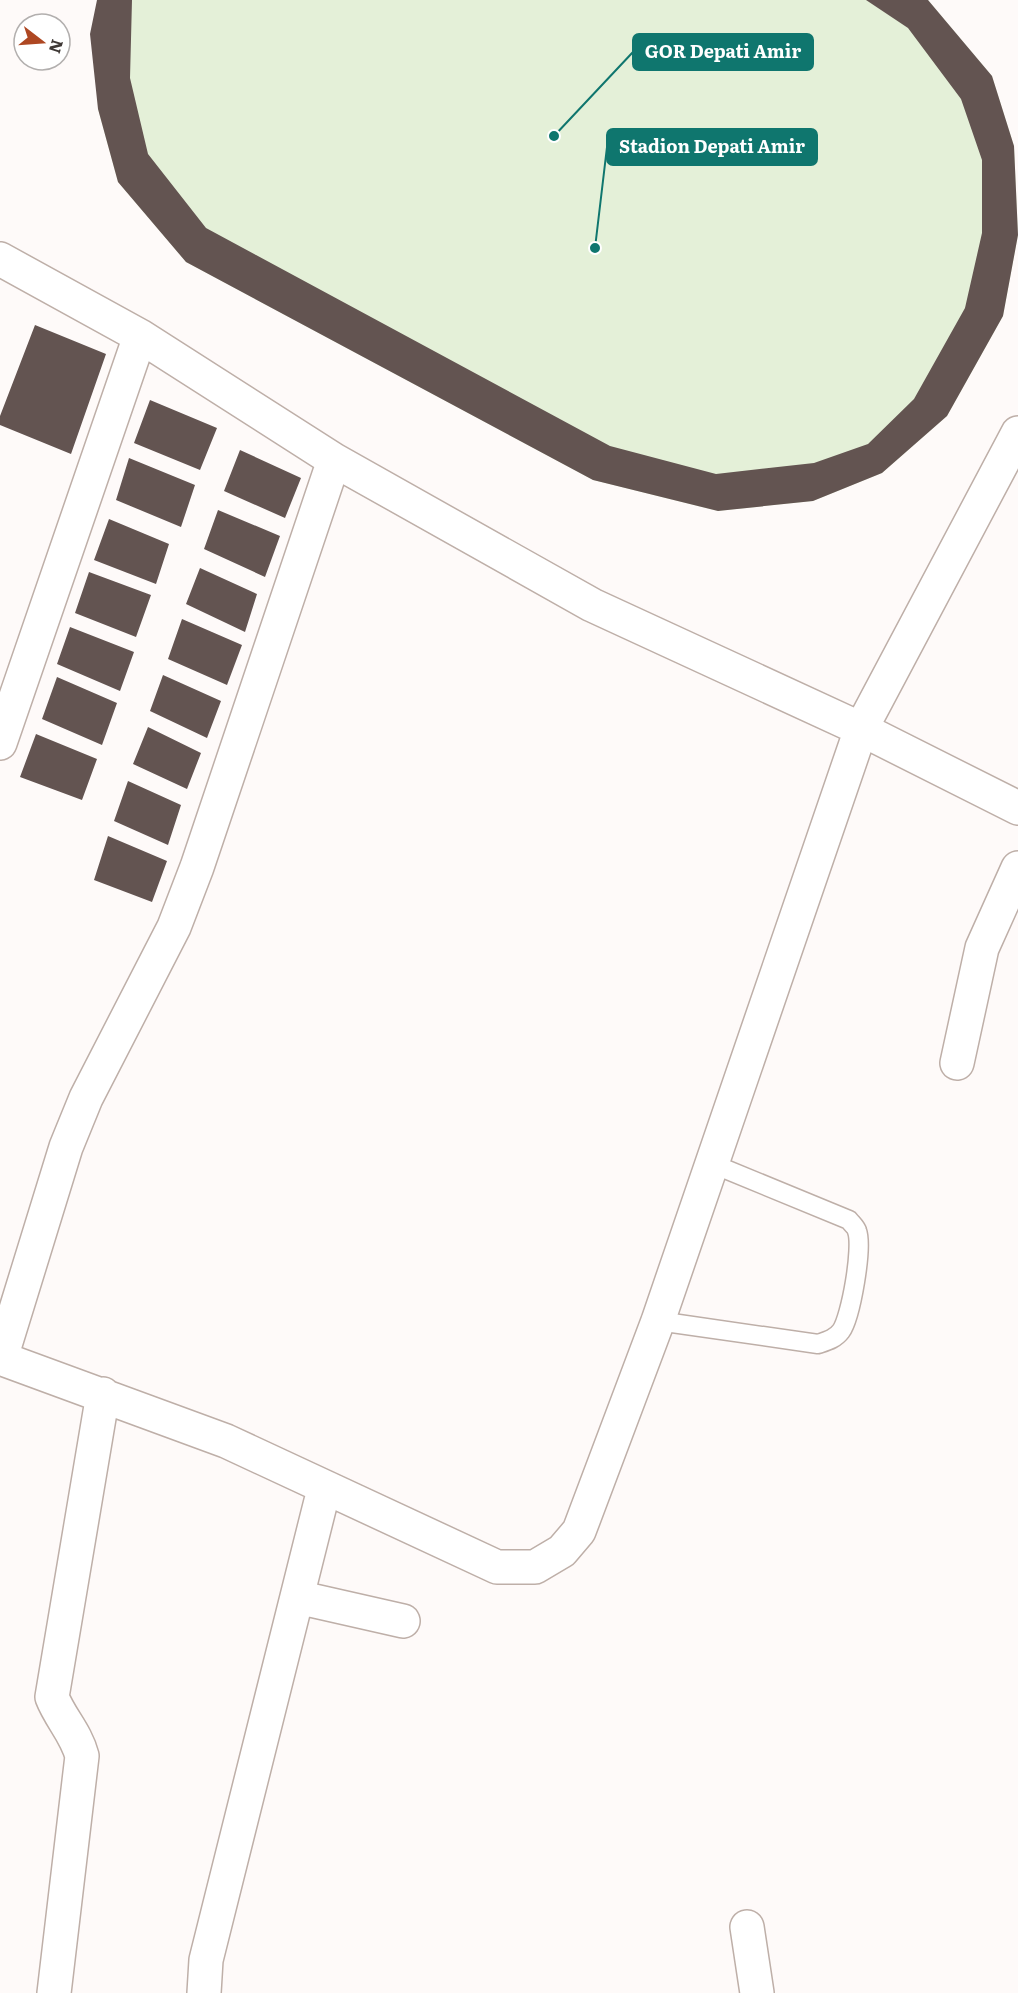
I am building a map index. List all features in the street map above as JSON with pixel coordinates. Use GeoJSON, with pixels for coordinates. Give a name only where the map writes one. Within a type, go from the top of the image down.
{"type":"FeatureCollection","features":[{"type":"Feature","properties":{"kind":"street"},"geometry":{"type":"LineString","coordinates":[[0,259],[140,336],[333,460],[592,605],[861,729],[1018,808]]}},
{"type":"Feature","properties":{"kind":"street"},"geometry":{"type":"LineString","coordinates":[[0,743],[140,336]]}},
{"type":"Feature","properties":{"kind":"street"},"geometry":{"type":"LineString","coordinates":[[333,460],[197,867],[174,927],[86,1098],[66,1147],[0,1358],[226,1441],[324,1489],[496,1567],[535,1567],[562,1551],[579,1531],[658,1321],[861,729],[1018,433]]}},
{"type":"Feature","properties":{"kind":"street"},"geometry":{"type":"LineString","coordinates":[[957,1063],[982,948],[1018,868]]}},
{"type":"Feature","properties":{"kind":"street"},"geometry":{"type":"LineString","coordinates":[[54,1993],[82,1756],[78,1739],[57,1710],[52,1696],[103,1394]]}},
{"type":"Feature","properties":{"kind":"street"},"geometry":{"type":"LineString","coordinates":[[204,1993],[206,1960],[324,1489]]}},
{"type":"Feature","properties":{"kind":"street"},"geometry":{"type":"LineString","coordinates":[[297,1597],[404,1621]]}},
{"type":"Feature","properties":{"kind":"street"},"geometry":{"type":"LineString","coordinates":[[747,1927],[757,1993]]}},
{"type":"Feature","properties":{"kind":"lane"},"geometry":{"type":"LineString","coordinates":[[658,1321],[818,1344],[833,1339],[842,1329],[849,1315],[859,1246],[857,1231],[849,1220],[713,1164]]}},
{"type":"Feature","properties":{"kind":"green space"},"geometry":{"type":"Polygon","coordinates":[[[97,0],[928,0],[992,76],[1014,146],[1018,235],[1003,316],[947,416],[882,473],[813,501],[718,511],[593,480],[186,262],[118,182],[98,109],[97,0]]]}},
{"type":"Feature","properties":{"kind":"building"},"geometry":{"type":"Polygon","coordinates":[[[97,0],[132,0],[130,78],[148,154],[206,228],[610,446],[716,474],[814,463],[868,444],[914,399],[965,308],[982,233],[982,160],[961,99],[908,28],[866,0],[928,0],[992,76],[1014,146],[1018,235],[1003,316],[947,416],[882,473],[813,501],[718,511],[593,480],[186,262],[118,182],[98,109],[90,34],[97,0]]]}},
{"type":"Feature","properties":{"kind":"building"},"geometry":{"type":"Polygon","coordinates":[[[35,325],[106,354],[71,454],[0,425],[0,416],[35,325]]]}},
{"type":"Feature","properties":{"kind":"building"},"geometry":{"type":"Polygon","coordinates":[[[150,400],[217,428],[200,470],[134,443],[150,400]]]}},
{"type":"Feature","properties":{"kind":"building"},"geometry":{"type":"Polygon","coordinates":[[[240,450],[301,478],[285,518],[224,491],[240,450]]]}},
{"type":"Feature","properties":{"kind":"building"},"geometry":{"type":"Polygon","coordinates":[[[129,458],[195,485],[181,527],[116,500],[129,458]]]}},
{"type":"Feature","properties":{"kind":"building"},"geometry":{"type":"Polygon","coordinates":[[[218,510],[280,536],[265,577],[204,549],[218,510]]]}},
{"type":"Feature","properties":{"kind":"building"},"geometry":{"type":"Polygon","coordinates":[[[109,519],[169,544],[156,584],[94,560],[109,519]]]}},
{"type":"Feature","properties":{"kind":"building"},"geometry":{"type":"Polygon","coordinates":[[[200,568],[257,594],[245,632],[186,604],[200,568]]]}},
{"type":"Feature","properties":{"kind":"building"},"geometry":{"type":"Polygon","coordinates":[[[89,572],[151,595],[136,637],[75,613],[89,572]]]}},
{"type":"Feature","properties":{"kind":"building"},"geometry":{"type":"Polygon","coordinates":[[[182,619],[242,645],[227,685],[168,659],[182,619]]]}},
{"type":"Feature","properties":{"kind":"building"},"geometry":{"type":"Polygon","coordinates":[[[70,627],[134,652],[120,691],[57,664],[70,627]]]}},
{"type":"Feature","properties":{"kind":"building"},"geometry":{"type":"Polygon","coordinates":[[[163,675],[221,701],[207,738],[150,711],[163,675]]]}},
{"type":"Feature","properties":{"kind":"building"},"geometry":{"type":"Polygon","coordinates":[[[57,677],[117,703],[102,745],[42,719],[57,677]]]}},
{"type":"Feature","properties":{"kind":"building"},"geometry":{"type":"Polygon","coordinates":[[[148,727],[201,753],[187,789],[133,764],[148,727]]]}},
{"type":"Feature","properties":{"kind":"building"},"geometry":{"type":"Polygon","coordinates":[[[36,734],[97,759],[82,800],[20,777],[36,734]]]}},
{"type":"Feature","properties":{"kind":"building"},"geometry":{"type":"Polygon","coordinates":[[[128,781],[181,805],[168,845],[114,821],[128,781]]]}},
{"type":"Feature","properties":{"kind":"building"},"geometry":{"type":"Polygon","coordinates":[[[108,836],[167,861],[152,902],[94,880],[108,836]]]}},
{"type":"Feature","properties":{"kind":"place","name":"GOR Depati Amir"},"geometry":{"type":"Point","coordinates":[554,136]}},
{"type":"Feature","properties":{"kind":"place","name":"Stadion Depati Amir"},"geometry":{"type":"Point","coordinates":[595,248]}}]}
